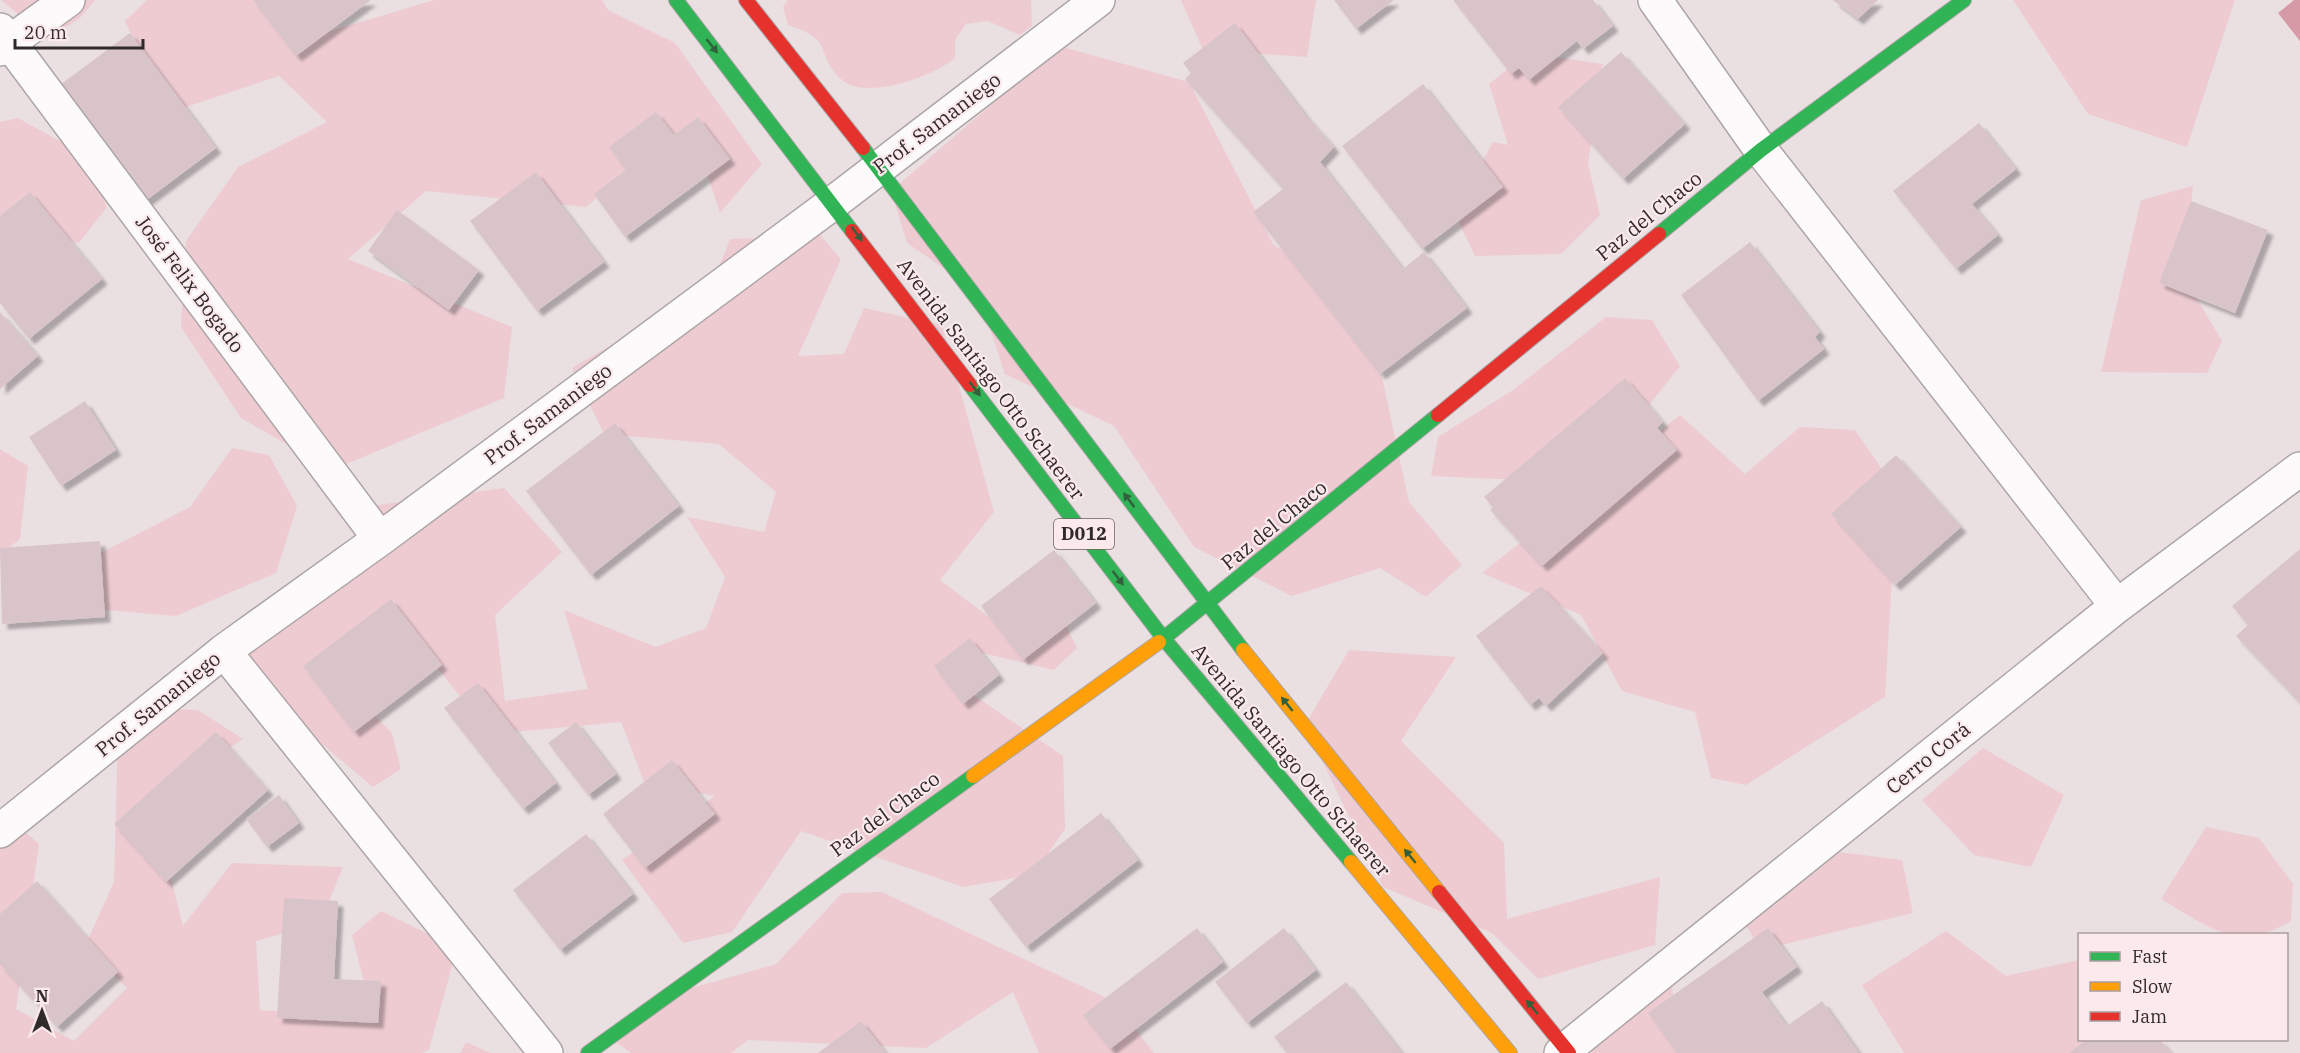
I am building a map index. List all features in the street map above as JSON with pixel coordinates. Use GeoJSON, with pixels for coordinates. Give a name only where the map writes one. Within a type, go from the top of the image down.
{"type":"FeatureCollection","features":[{"type":"Feature","properties":{"kind":"main road","name":"Avenida Santiago Otto Schaerer"},"geometry":{"type":"LineString","coordinates":[[676,0],[1164,639],[1510,1053]]}},
{"type":"Feature","properties":{"kind":"main road","name":"Avenida Santiago Otto Schaerer"},"geometry":{"type":"LineString","coordinates":[[746,0],[879,168],[1207,604],[1565,1052]]}},
{"type":"Feature","properties":{"kind":"main road","name":"Paz del Chaco"},"geometry":{"type":"LineString","coordinates":[[588,1053],[1164,639],[1761,150],[1964,0]]}},
{"type":"Feature","properties":{"kind":"street"},"geometry":{"type":"LineString","coordinates":[[3,40],[68,0]]}},
{"type":"Feature","properties":{"kind":"street","name":"Prof. Samaniego"},"geometry":{"type":"LineString","coordinates":[[0,831],[224,651],[380,539],[833,203],[1098,0]]}},
{"type":"Feature","properties":{"kind":"street"},"geometry":{"type":"LineString","coordinates":[[1655,0],[1761,150],[2117,606]]}},
{"type":"Feature","properties":{"kind":"street","name":"José Felix Bogado"},"geometry":{"type":"LineString","coordinates":[[3,40],[380,539]]}},
{"type":"Feature","properties":{"kind":"street","name":"Cerro Corá"},"geometry":{"type":"LineString","coordinates":[[1565,1052],[2117,606],[2300,469]]}},
{"type":"Feature","properties":{"kind":"street"},"geometry":{"type":"LineString","coordinates":[[224,651],[546,1053]]}},
{"type":"Feature","properties":{"kind":"shaded area"},"geometry":{"type":"Polygon","coordinates":[[[1,0],[95,0],[80,18],[48,39],[1,0]]]}},
{"type":"Feature","properties":{"kind":"shaded area"},"geometry":{"type":"Polygon","coordinates":[[[147,0],[258,0],[304,39],[434,0],[602,0],[608,10],[675,43],[762,164],[720,213],[700,152],[666,140],[586,207],[426,191],[348,259],[512,327],[504,398],[332,470],[241,418],[181,327],[186,241],[238,167],[327,122],[279,76],[168,113],[125,21],[147,0]]]}},
{"type":"Feature","properties":{"kind":"shaded area"},"geometry":{"type":"Polygon","coordinates":[[[788,0],[1031,0],[1032,26],[1020,35],[988,21],[966,24],[955,40],[955,58],[945,65],[916,79],[899,84],[866,88],[852,85],[841,79],[828,62],[819,42],[813,36],[788,25],[783,7],[788,0]]]}},
{"type":"Feature","properties":{"kind":"shaded area"},"geometry":{"type":"Polygon","coordinates":[[[1181,0],[1316,0],[1307,57],[1203,50],[1181,0]]]}},
{"type":"Feature","properties":{"kind":"shaded area"},"geometry":{"type":"Polygon","coordinates":[[[2013,0],[2235,0],[2187,147],[2088,114],[2013,0]]]}},
{"type":"Feature","properties":{"kind":"shaded area"},"geometry":{"type":"Polygon","coordinates":[[[2294,0],[2300,0],[2300,41],[2278,13],[2294,0]]]}},
{"type":"Feature","properties":{"kind":"shaded area"},"geometry":{"type":"Polygon","coordinates":[[[1059,46],[1189,82],[1273,244],[1366,303],[1409,502],[1462,565],[1426,597],[1380,568],[1292,596],[1194,547],[1114,426],[1005,374],[978,292],[907,243],[891,191],[1059,46]]]}},
{"type":"Feature","properties":{"kind":"shaded area"},"geometry":{"type":"Polygon","coordinates":[[[1528,53],[1603,64],[1588,163],[1600,215],[1561,254],[1475,256],[1454,212],[1493,142],[1508,145],[1489,84],[1528,53]]]}},
{"type":"Feature","properties":{"kind":"shaded area"},"geometry":{"type":"Polygon","coordinates":[[[18,118],[85,155],[107,207],[79,243],[0,226],[0,122],[18,118]]]}},
{"type":"Feature","properties":{"kind":"shaded area"},"geometry":{"type":"Polygon","coordinates":[[[2193,186],[2184,277],[2222,341],[2207,373],[2101,372],[2141,200],[2193,186]]]}},
{"type":"Feature","properties":{"kind":"shaded area"},"geometry":{"type":"Polygon","coordinates":[[[821,236],[841,259],[798,356],[844,354],[864,308],[942,325],[994,512],[940,580],[993,620],[1062,617],[1077,648],[1054,670],[965,649],[943,674],[1063,756],[1065,829],[1033,875],[963,887],[801,831],[732,932],[683,943],[622,860],[715,796],[644,782],[621,722],[491,734],[415,641],[329,668],[392,733],[401,769],[373,787],[247,681],[250,628],[328,582],[370,506],[504,488],[562,552],[495,615],[505,701],[588,689],[564,610],[656,647],[706,628],[725,577],[687,517],[764,532],[776,492],[719,444],[604,434],[572,368],[711,287],[730,239],[821,236]]]}},
{"type":"Feature","properties":{"kind":"shaded area"},"geometry":{"type":"Polygon","coordinates":[[[1606,317],[1652,320],[1680,366],[1588,483],[1431,476],[1438,437],[1513,390],[1606,317]]]}},
{"type":"Feature","properties":{"kind":"shaded area"},"geometry":{"type":"Polygon","coordinates":[[[1680,415],[1745,474],[1800,427],[1855,430],[1897,491],[1885,697],[1746,785],[1711,778],[1695,712],[1622,691],[1581,615],[1482,573],[1680,415]]]}},
{"type":"Feature","properties":{"kind":"shaded area"},"geometry":{"type":"Polygon","coordinates":[[[232,448],[269,455],[297,506],[276,573],[176,616],[105,610],[91,558],[190,507],[232,448]]]}},
{"type":"Feature","properties":{"kind":"shaded area"},"geometry":{"type":"Polygon","coordinates":[[[0,449],[28,466],[20,539],[0,555],[0,449]]]}},
{"type":"Feature","properties":{"kind":"shaded area"},"geometry":{"type":"Polygon","coordinates":[[[1349,650],[1456,657],[1401,741],[1504,843],[1507,919],[1660,877],[1655,945],[1538,979],[1492,933],[1383,887],[1305,725],[1349,650]]]}},
{"type":"Feature","properties":{"kind":"shaded area"},"geometry":{"type":"Polygon","coordinates":[[[140,708],[198,710],[243,739],[151,800],[183,926],[232,863],[343,867],[320,923],[256,941],[260,1010],[373,1018],[352,935],[381,911],[457,948],[429,1050],[422,1053],[0,1053],[0,827],[15,823],[39,844],[16,1009],[74,1041],[127,988],[84,948],[114,882],[118,737],[140,708]]]}},
{"type":"Feature","properties":{"kind":"shaded area"},"geometry":{"type":"Polygon","coordinates":[[[1983,748],[2064,795],[2031,867],[1974,855],[1922,800],[1983,748]]]}},
{"type":"Feature","properties":{"kind":"shaded area"},"geometry":{"type":"Polygon","coordinates":[[[2206,827],[2259,838],[2293,884],[2291,921],[2261,933],[2223,932],[2209,927],[2161,899],[2206,827]]]}},
{"type":"Feature","properties":{"kind":"shaded area"},"geometry":{"type":"Polygon","coordinates":[[[1823,850],[1902,860],[1913,913],[1761,950],[1735,908],[1823,850]]]}},
{"type":"Feature","properties":{"kind":"shaded area"},"geometry":{"type":"Polygon","coordinates":[[[882,892],[1115,1002],[1154,1053],[1039,1053],[1013,992],[926,1048],[748,1040],[731,1053],[631,1053],[616,1042],[653,999],[776,964],[842,893],[882,892]]]}},
{"type":"Feature","properties":{"kind":"shaded area"},"geometry":{"type":"Polygon","coordinates":[[[1946,931],[2006,976],[2078,960],[2078,1041],[2135,1041],[2117,1053],[1904,1053],[1862,985],[1946,931]]]}},
{"type":"Feature","properties":{"kind":"shaded area"},"geometry":{"type":"Polygon","coordinates":[[[1669,965],[1677,1025],[1701,1053],[1592,1053],[1594,1017],[1669,965]]]}},
{"type":"Feature","properties":{"kind":"shaded area"},"geometry":{"type":"Polygon","coordinates":[[[466,1042],[491,1053],[460,1053],[466,1042]]]}},
{"type":"Feature","properties":{"kind":"building"},"geometry":{"type":"Polygon","coordinates":[[[253,0],[371,0],[296,56],[253,0]]]}},
{"type":"Feature","properties":{"kind":"building"},"geometry":{"type":"Polygon","coordinates":[[[1334,0],[1394,0],[1356,29],[1334,0]]]}},
{"type":"Feature","properties":{"kind":"building"},"geometry":{"type":"Polygon","coordinates":[[[1453,0],[1593,0],[1613,26],[1583,49],[1577,41],[1529,80],[1519,68],[1511,74],[1453,0]]]}},
{"type":"Feature","properties":{"kind":"building"},"geometry":{"type":"Polygon","coordinates":[[[1833,0],[1878,0],[1858,19],[1833,0]]]}},
{"type":"Feature","properties":{"kind":"building"},"geometry":{"type":"Polygon","coordinates":[[[1235,23],[1306,116],[1334,147],[1320,162],[1403,269],[1424,252],[1467,308],[1380,374],[1253,212],[1283,189],[1185,79],[1191,73],[1183,63],[1235,23]]]}},
{"type":"Feature","properties":{"kind":"building"},"geometry":{"type":"Polygon","coordinates":[[[130,33],[216,148],[140,205],[53,90],[130,33]]]}},
{"type":"Feature","properties":{"kind":"building"},"geometry":{"type":"Polygon","coordinates":[[[1621,52],[1685,124],[1623,179],[1558,107],[1621,52]]]}},
{"type":"Feature","properties":{"kind":"building"},"geometry":{"type":"Polygon","coordinates":[[[1423,84],[1503,187],[1422,249],[1342,146],[1423,84]]]}},
{"type":"Feature","properties":{"kind":"building"},"geometry":{"type":"Polygon","coordinates":[[[656,112],[674,135],[698,117],[730,159],[625,237],[594,194],[626,170],[609,147],[656,112]]]}},
{"type":"Feature","properties":{"kind":"building"},"geometry":{"type":"Polygon","coordinates":[[[1979,123],[2016,169],[1972,204],[1998,235],[1956,269],[1893,191],[1979,123]]]}},
{"type":"Feature","properties":{"kind":"building"},"geometry":{"type":"Polygon","coordinates":[[[536,172],[604,262],[537,311],[470,221],[536,172]]]}},
{"type":"Feature","properties":{"kind":"building"},"geometry":{"type":"Polygon","coordinates":[[[30,192],[102,279],[29,339],[0,303],[0,216],[30,192]]]}},
{"type":"Feature","properties":{"kind":"building"},"geometry":{"type":"Polygon","coordinates":[[[2191,201],[2268,230],[2235,313],[2159,283],[2191,201]]]}},
{"type":"Feature","properties":{"kind":"building"},"geometry":{"type":"Polygon","coordinates":[[[397,210],[479,270],[449,310],[368,251],[397,210]]]}},
{"type":"Feature","properties":{"kind":"building"},"geometry":{"type":"Polygon","coordinates":[[[1750,242],[1820,332],[1815,337],[1824,349],[1758,401],[1681,295],[1750,242]]]}},
{"type":"Feature","properties":{"kind":"building"},"geometry":{"type":"Polygon","coordinates":[[[0,312],[38,356],[0,389],[0,312]]]}},
{"type":"Feature","properties":{"kind":"building"},"geometry":{"type":"Polygon","coordinates":[[[1625,378],[1663,422],[1657,428],[1677,450],[1542,566],[1490,510],[1493,507],[1484,497],[1625,378]]]}},
{"type":"Feature","properties":{"kind":"building"},"geometry":{"type":"Polygon","coordinates":[[[85,401],[116,450],[61,486],[29,437],[85,401]]]}},
{"type":"Feature","properties":{"kind":"building"},"geometry":{"type":"Polygon","coordinates":[[[615,423],[679,506],[591,575],[526,491],[615,423]]]}},
{"type":"Feature","properties":{"kind":"building"},"geometry":{"type":"Polygon","coordinates":[[[1896,455],[1961,527],[1895,585],[1831,514],[1896,455]]]}},
{"type":"Feature","properties":{"kind":"building"},"geometry":{"type":"Polygon","coordinates":[[[100,541],[105,617],[2,624],[0,548],[100,541]]]}},
{"type":"Feature","properties":{"kind":"building"},"geometry":{"type":"Polygon","coordinates":[[[2300,549],[2300,703],[2236,636],[2248,625],[2232,606],[2300,549]]]}},
{"type":"Feature","properties":{"kind":"building"},"geometry":{"type":"Polygon","coordinates":[[[1054,550],[1096,603],[1023,660],[981,606],[1054,550]]]}},
{"type":"Feature","properties":{"kind":"building"},"geometry":{"type":"Polygon","coordinates":[[[1541,586],[1603,653],[1546,706],[1539,698],[1530,705],[1476,636],[1541,586]]]}},
{"type":"Feature","properties":{"kind":"building"},"geometry":{"type":"Polygon","coordinates":[[[391,599],[442,665],[354,732],[303,666],[391,599]]]}},
{"type":"Feature","properties":{"kind":"building"},"geometry":{"type":"Polygon","coordinates":[[[970,638],[999,675],[963,704],[934,666],[970,638]]]}},
{"type":"Feature","properties":{"kind":"building"},"geometry":{"type":"Polygon","coordinates":[[[478,683],[556,783],[523,809],[444,708],[478,683]]]}},
{"type":"Feature","properties":{"kind":"building"},"geometry":{"type":"Polygon","coordinates":[[[576,722],[616,774],[588,795],[548,743],[576,722]]]}},
{"type":"Feature","properties":{"kind":"building"},"geometry":{"type":"Polygon","coordinates":[[[216,732],[268,790],[166,882],[114,824],[216,732]]]}},
{"type":"Feature","properties":{"kind":"building"},"geometry":{"type":"Polygon","coordinates":[[[672,760],[715,814],[645,868],[603,814],[672,760]]]}},
{"type":"Feature","properties":{"kind":"building"},"geometry":{"type":"Polygon","coordinates":[[[279,795],[299,823],[267,847],[246,819],[279,795]]]}},
{"type":"Feature","properties":{"kind":"building"},"geometry":{"type":"Polygon","coordinates":[[[1101,813],[1138,860],[1026,947],[989,899],[1101,813]]]}},
{"type":"Feature","properties":{"kind":"building"},"geometry":{"type":"Polygon","coordinates":[[[586,834],[633,894],[560,950],[513,890],[586,834]]]}},
{"type":"Feature","properties":{"kind":"building"},"geometry":{"type":"Polygon","coordinates":[[[37,881],[118,972],[57,1027],[0,964],[0,914],[37,881]]]}},
{"type":"Feature","properties":{"kind":"building"},"geometry":{"type":"Polygon","coordinates":[[[284,898],[338,901],[334,979],[381,981],[378,1023],[277,1018],[284,898]]]}},
{"type":"Feature","properties":{"kind":"building"},"geometry":{"type":"Polygon","coordinates":[[[1197,928],[1223,962],[1110,1049],[1083,1015],[1197,928]]]}},
{"type":"Feature","properties":{"kind":"building"},"geometry":{"type":"Polygon","coordinates":[[[1284,928],[1316,970],[1247,1023],[1215,982],[1284,928]]]}},
{"type":"Feature","properties":{"kind":"building"},"geometry":{"type":"Polygon","coordinates":[[[1768,928],[1797,967],[1762,992],[1787,1026],[1822,1001],[1859,1053],[1677,1053],[1648,1013],[1768,928]]]}},
{"type":"Feature","properties":{"kind":"building"},"geometry":{"type":"Polygon","coordinates":[[[1346,982],[1402,1053],[1287,1053],[1274,1037],[1346,982]]]}},
{"type":"Feature","properties":{"kind":"building"},"geometry":{"type":"Polygon","coordinates":[[[861,1021],[886,1053],[818,1053],[861,1021]]]}},
{"type":"Feature","properties":{"kind":"building"},"geometry":{"type":"Polygon","coordinates":[[[2085,1041],[2161,1041],[2171,1053],[2069,1053],[2085,1041]]]}},
{"type":"Feature","properties":{"kind":"traffic: fast"},"geometry":{"type":"LineString","coordinates":[[676,0],[852,231]]}},
{"type":"Feature","properties":{"kind":"traffic: fast"},"geometry":{"type":"LineString","coordinates":[[1659,234],[1761,150],[1964,0]]}},
{"type":"Feature","properties":{"kind":"traffic: fast"},"geometry":{"type":"LineString","coordinates":[[863,148],[1243,650]]}},
{"type":"Feature","properties":{"kind":"traffic: fast"},"geometry":{"type":"LineString","coordinates":[[970,385],[1164,639],[1351,862]]}},
{"type":"Feature","properties":{"kind":"traffic: fast"},"geometry":{"type":"LineString","coordinates":[[1159,642],[1438,415]]}},
{"type":"Feature","properties":{"kind":"traffic: fast"},"geometry":{"type":"LineString","coordinates":[[588,1053],[973,776]]}},
{"type":"Feature","properties":{"kind":"traffic: slow"},"geometry":{"type":"LineString","coordinates":[[973,776],[1159,642]]}},
{"type":"Feature","properties":{"kind":"traffic: slow"},"geometry":{"type":"LineString","coordinates":[[1243,650],[1439,892]]}},
{"type":"Feature","properties":{"kind":"traffic: slow"},"geometry":{"type":"LineString","coordinates":[[1351,862],[1510,1053]]}},
{"type":"Feature","properties":{"kind":"traffic: jam"},"geometry":{"type":"LineString","coordinates":[[746,0],[863,148]]}},
{"type":"Feature","properties":{"kind":"traffic: jam"},"geometry":{"type":"LineString","coordinates":[[852,231],[970,385]]}},
{"type":"Feature","properties":{"kind":"traffic: jam"},"geometry":{"type":"LineString","coordinates":[[1438,415],[1659,234]]}},
{"type":"Feature","properties":{"kind":"traffic: jam"},"geometry":{"type":"LineString","coordinates":[[1439,892],[1569,1053]]}}]}
